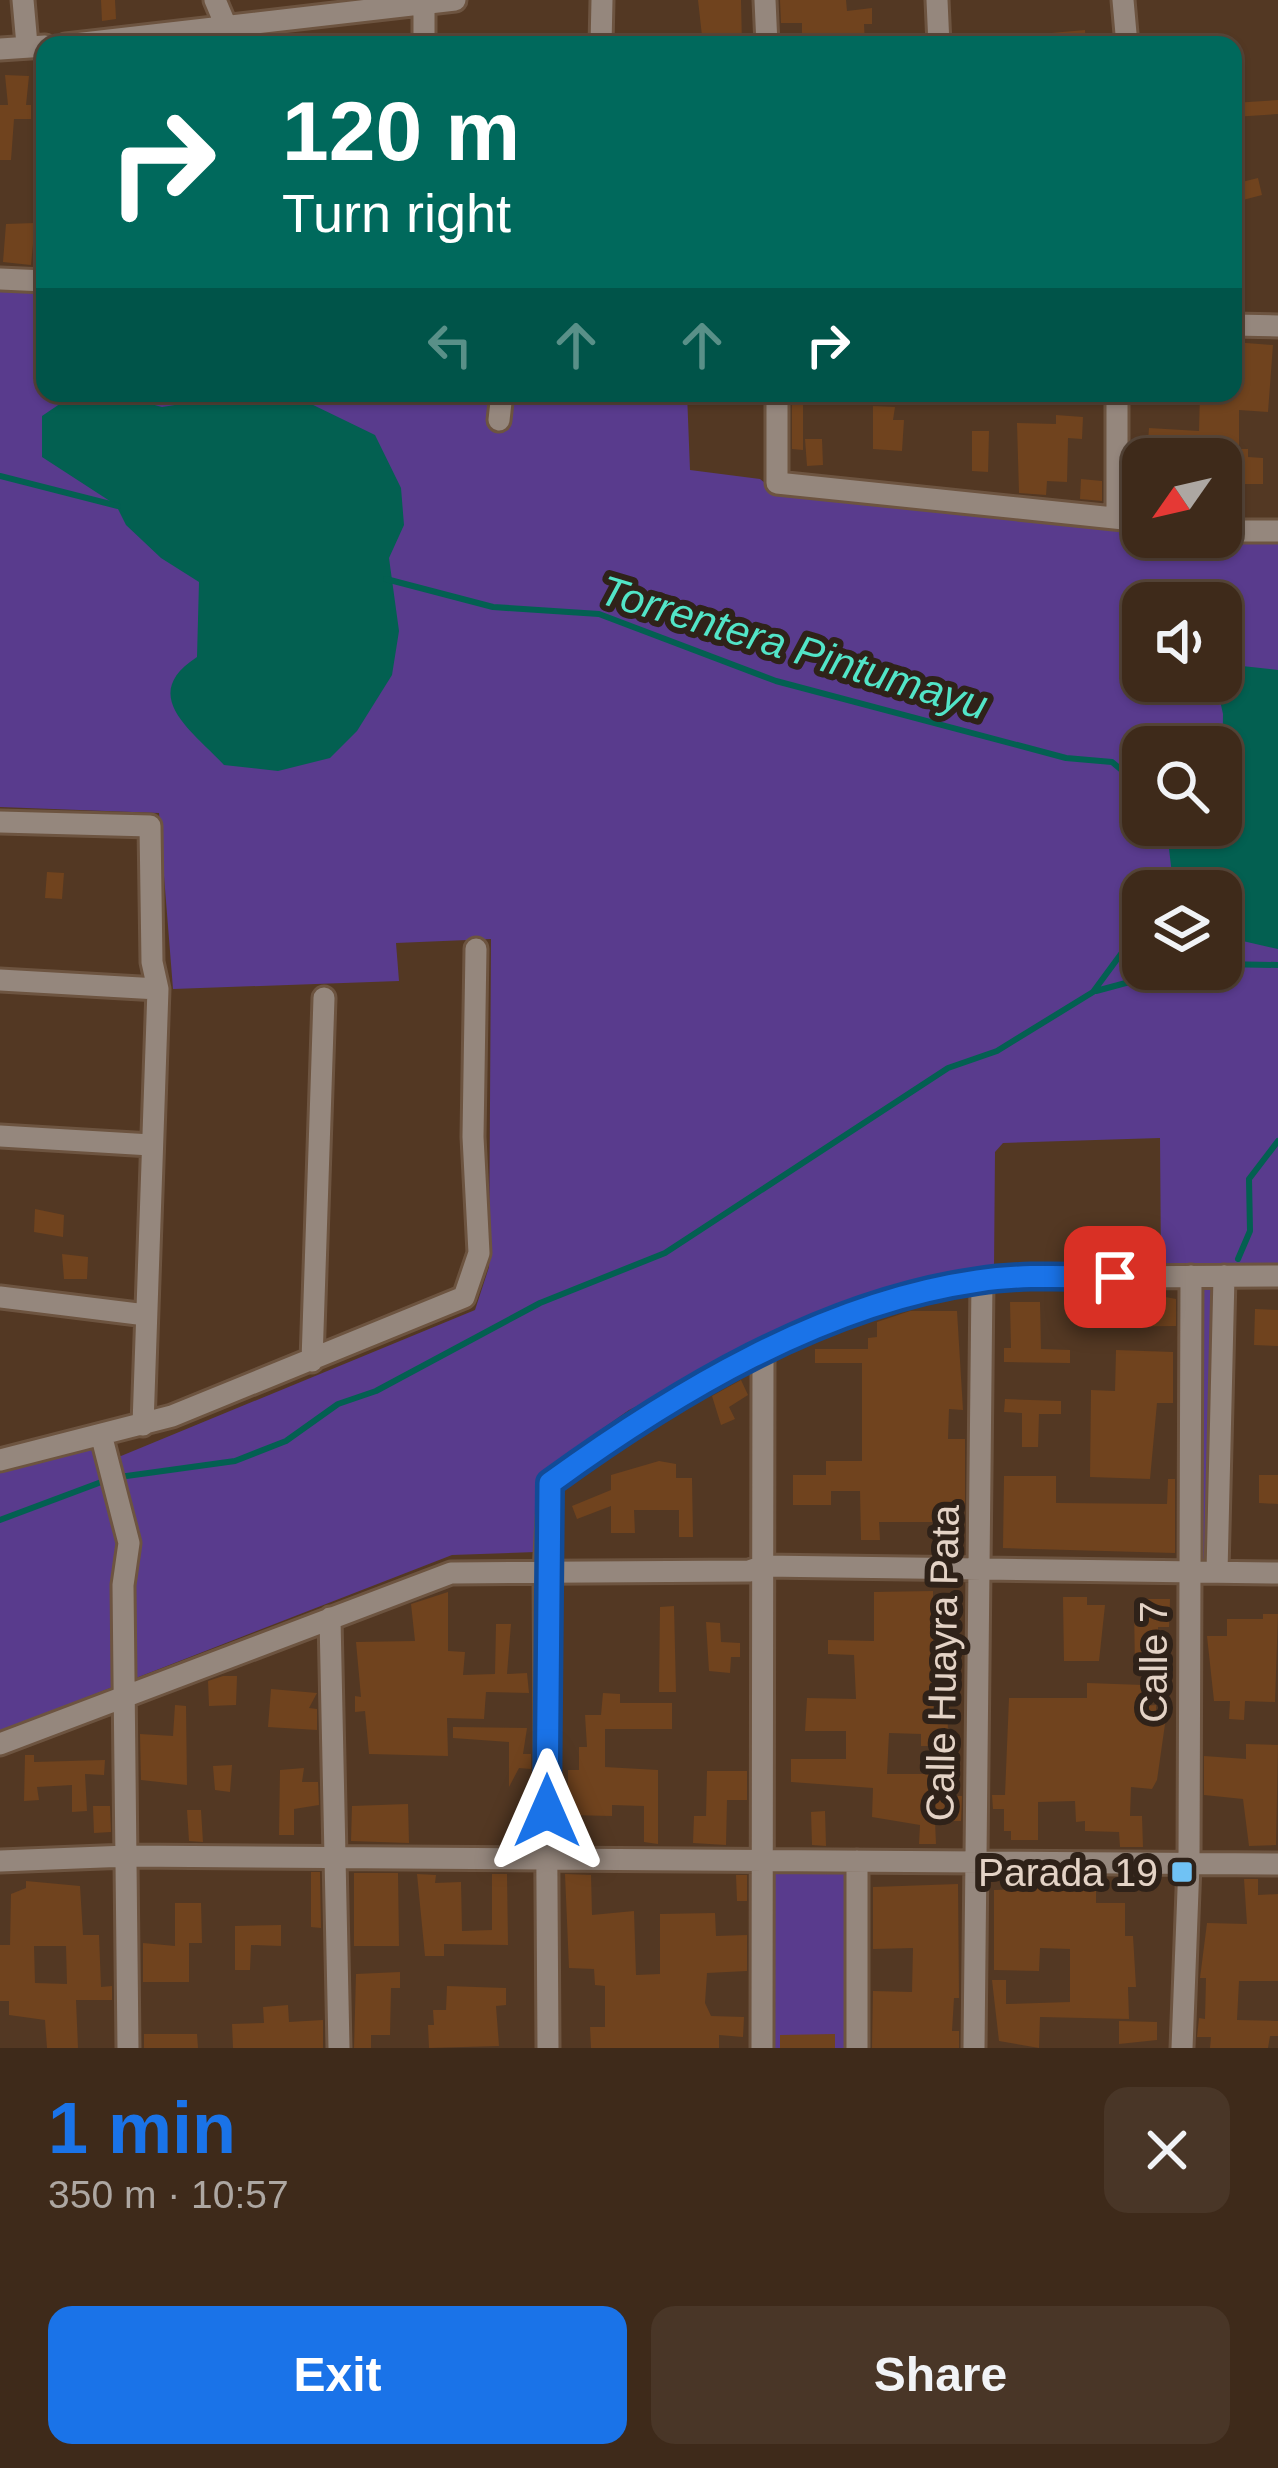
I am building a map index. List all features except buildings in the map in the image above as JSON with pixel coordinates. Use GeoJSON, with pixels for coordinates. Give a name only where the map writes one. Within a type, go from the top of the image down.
{"type":"FeatureCollection","features":[{"type":"Feature","properties":{"kind":"street"},"geometry":{"type":"LineString","coordinates":[[0,49],[36,46],[23,0]]}},
{"type":"Feature","properties":{"kind":"street"},"geometry":{"type":"LineString","coordinates":[[215,0],[231,36],[412,3],[455,0]]}},
{"type":"Feature","properties":{"kind":"street"},"geometry":{"type":"LineString","coordinates":[[601,36],[602,0]]}},
{"type":"Feature","properties":{"kind":"street"},"geometry":{"type":"LineString","coordinates":[[765,0],[767,36]]}},
{"type":"Feature","properties":{"kind":"street"},"geometry":{"type":"LineString","coordinates":[[937,0],[939,36]]}},
{"type":"Feature","properties":{"kind":"street"},"geometry":{"type":"LineString","coordinates":[[1124,0],[1126,36]]}},
{"type":"Feature","properties":{"kind":"street"},"geometry":{"type":"LineString","coordinates":[[412,3],[421,36]]}},
{"type":"Feature","properties":{"kind":"street"},"geometry":{"type":"LineString","coordinates":[[0,279],[36,281]]}},
{"type":"Feature","properties":{"kind":"street"},"geometry":{"type":"LineString","coordinates":[[1242,325],[1278,326]]}},
{"type":"Feature","properties":{"kind":"street"},"geometry":{"type":"LineString","coordinates":[[499,420],[501,402]]}},
{"type":"Feature","properties":{"kind":"street"},"geometry":{"type":"LineString","coordinates":[[777,402],[777,483],[1122,517]]}},
{"type":"Feature","properties":{"kind":"street"},"geometry":{"type":"LineString","coordinates":[[1117,402],[1118,516]]}},
{"type":"Feature","properties":{"kind":"street"},"geometry":{"type":"LineString","coordinates":[[1242,532],[1278,531]]}},
{"type":"Feature","properties":{"kind":"street"},"geometry":{"type":"LineString","coordinates":[[0,822],[150,826],[152,962],[158,989],[143,1425]]}},
{"type":"Feature","properties":{"kind":"street"},"geometry":{"type":"LineString","coordinates":[[0,1460],[143,1425],[464,1297],[477,1268],[476,949]]}},
{"type":"Feature","properties":{"kind":"street"},"geometry":{"type":"LineString","coordinates":[[0,980],[158,989]]}},
{"type":"Feature","properties":{"kind":"street"},"geometry":{"type":"LineString","coordinates":[[312,1361],[325,998]]}},
{"type":"Feature","properties":{"kind":"street"},"geometry":{"type":"LineString","coordinates":[[0,1136],[151,1145]]}},
{"type":"Feature","properties":{"kind":"street","name":"Calle 7"},"geometry":{"type":"LineString","coordinates":[[1182,2048],[1189,1864],[1191,1276]]}},
{"type":"Feature","properties":{"kind":"street","name":"Calle 7"},"geometry":{"type":"LineString","coordinates":[[1217,1572],[1224,1276]]}},
{"type":"Feature","properties":{"kind":"street"},"geometry":{"type":"LineString","coordinates":[[548,2048],[545,1572],[550,1483],[633,1423],[763,1353],[877,1308],[982,1280],[1278,1276]]}},
{"type":"Feature","properties":{"kind":"street","name":"Calle Huayra Pata"},"geometry":{"type":"LineString","coordinates":[[974,2048],[982,1280]]}},
{"type":"Feature","properties":{"kind":"street"},"geometry":{"type":"LineString","coordinates":[[0,1298],[146,1315]]}},
{"type":"Feature","properties":{"kind":"street"},"geometry":{"type":"LineString","coordinates":[[762,2048],[763,1353]]}},
{"type":"Feature","properties":{"kind":"street"},"geometry":{"type":"LineString","coordinates":[[102,1438],[128,1543],[123,1585],[128,2048]]}},
{"type":"Feature","properties":{"kind":"street"},"geometry":{"type":"LineString","coordinates":[[0,1744],[452,1574],[749,1571],[764,1566],[1278,1573]]}},
{"type":"Feature","properties":{"kind":"street"},"geometry":{"type":"LineString","coordinates":[[330,1618],[339,2048]]}},
{"type":"Feature","properties":{"kind":"street"},"geometry":{"type":"LineString","coordinates":[[0,1861],[128,1856],[1278,1864]]}},
{"type":"Feature","properties":{"kind":"street"},"geometry":{"type":"LineString","coordinates":[[857,1861],[857,2048]]}},
{"type":"Feature","properties":{"kind":"shaded area"},"geometry":{"type":"Polygon","coordinates":[[[0,287],[36,289],[36,402],[687,402],[690,470],[760,479],[781,496],[1072,518],[1122,527],[1122,558],[1242,558],[1242,540],[1278,537],[1278,1268],[1161,1268],[1160,1138],[1003,1143],[995,1152],[994,1268],[841,1309],[629,1410],[541,1472],[536,1552],[452,1555],[0,1731],[0,1468],[80,1448],[121,1456],[475,1310],[489,1267],[491,939],[396,943],[399,981],[173,989],[159,813],[0,807],[0,287]]]}},
{"type":"Feature","properties":{"kind":"shaded area"},"geometry":{"type":"Polygon","coordinates":[[[1211,1287],[1217,1292],[1210,1563],[1198,1563],[1200,1292],[1211,1287]]]}},
{"type":"Feature","properties":{"kind":"shaded area"},"geometry":{"type":"Polygon","coordinates":[[[780,1870],[852,1871],[851,2048],[768,2048],[770,1877],[780,1870]]]}},
{"type":"Feature","properties":{"kind":"water"},"geometry":{"type":"Polygon","coordinates":[[[63,402],[143,402],[162,407],[194,402],[307,402],[375,435],[401,488],[404,525],[389,558],[399,631],[392,675],[357,731],[330,758],[278,771],[224,765],[185,725],[171,699],[172,685],[197,657],[199,582],[161,558],[126,525],[116,505],[42,457],[42,416],[63,402]]]}},
{"type":"Feature","properties":{"kind":"water"},"geometry":{"type":"Polygon","coordinates":[[[1242,666],[1278,670],[1278,949],[1242,941],[1242,870],[1172,870],[1169,846],[1242,846],[1242,726],[1223,726],[1220,702],[1242,702],[1242,666]]]}},
{"type":"Feature","properties":{"kind":"waterway","name":"Torrentera Pintumayu"},"geometry":{"type":"LineString","coordinates":[[0,476],[118,506]]}},
{"type":"Feature","properties":{"kind":"waterway","name":"Torrentera Pintumayu"},"geometry":{"type":"LineString","coordinates":[[386,579],[493,607],[599,614],[776,681],[1066,758],[1112,762],[1122,770]]}},
{"type":"Feature","properties":{"kind":"waterway"},"geometry":{"type":"LineString","coordinates":[[0,1520],[112,1478],[235,1461],[286,1441],[338,1404],[376,1391],[540,1303],[665,1253],[948,1068],[997,1051],[1093,992],[1122,953]]}},
{"type":"Feature","properties":{"kind":"waterway"},"geometry":{"type":"LineString","coordinates":[[1242,964],[1278,965]]}},
{"type":"Feature","properties":{"kind":"waterway"},"geometry":{"type":"LineString","coordinates":[[1096,991],[1122,984]]}},
{"type":"Feature","properties":{"kind":"waterway"},"geometry":{"type":"LineString","coordinates":[[1238,1259],[1250,1231],[1249,1179],[1278,1141]]}},
{"type":"Feature","properties":{"kind":"place","name":"Parada 19"},"geometry":{"type":"Point","coordinates":[1182,1872]}},
{"type":"Feature","properties":{"kind":"route"},"geometry":{"type":"LineString","coordinates":[[547,1811],[545,1572],[550,1483],[633,1423],[813,1330],[982,1280],[1115,1277]]}}]}
